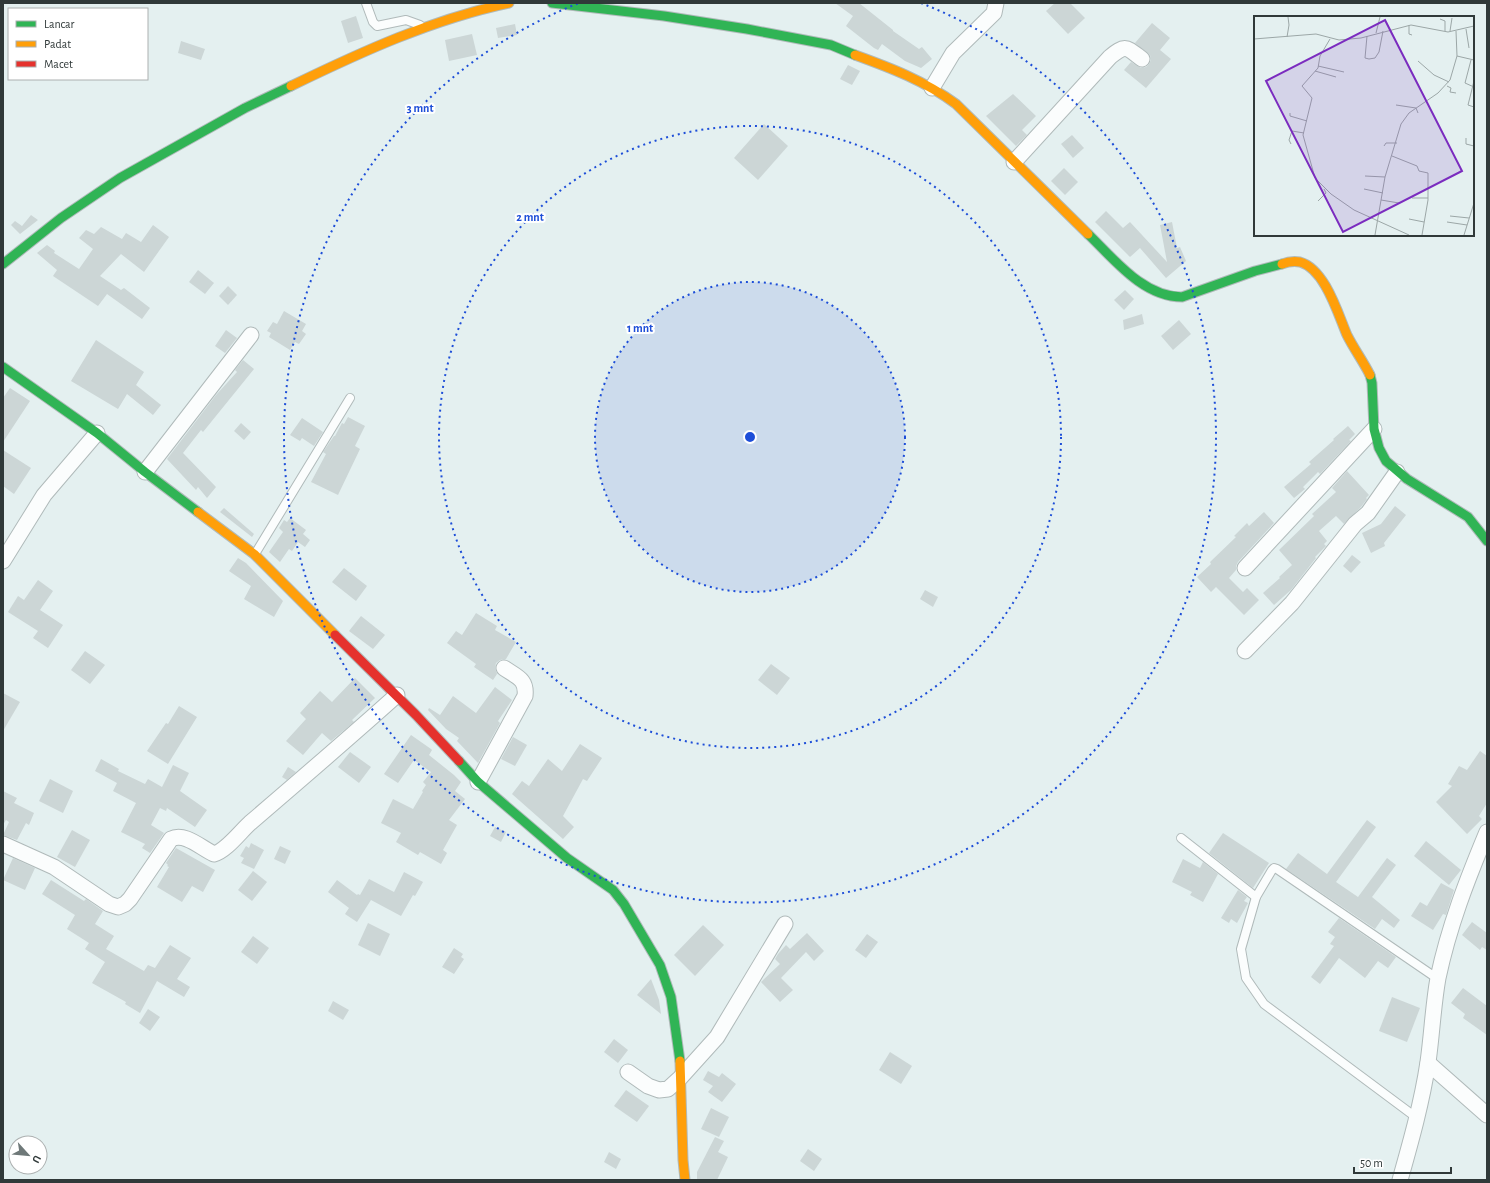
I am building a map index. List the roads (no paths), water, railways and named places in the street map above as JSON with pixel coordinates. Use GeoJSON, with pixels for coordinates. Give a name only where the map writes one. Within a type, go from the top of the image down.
{"type":"FeatureCollection","features":[{"type":"Feature","properties":{"kind":"street"},"geometry":{"type":"LineString","coordinates":[[3,264],[67,213],[120,178],[245,108],[342,61],[426,27],[481,9],[509,3]]}},
{"type":"Feature","properties":{"kind":"street"},"geometry":{"type":"LineString","coordinates":[[552,3],[681,18],[744,28],[825,44],[916,79],[956,104],[1057,205],[1131,275],[1142,284],[1171,297],[1182,297],[1255,271],[1288,262],[1299,262],[1308,266],[1322,281],[1328,291],[1349,338],[1370,376],[1373,392],[1374,429],[1379,448],[1386,461],[1420,488],[1468,517],[1487,541]]}},
{"type":"Feature","properties":{"kind":"street"},"geometry":{"type":"LineString","coordinates":[[932,88],[953,53],[994,13],[996,3]]}},
{"type":"Feature","properties":{"kind":"street"},"geometry":{"type":"LineString","coordinates":[[1014,162],[1110,57],[1120,49],[1129,49],[1142,60]]}},
{"type":"Feature","properties":{"kind":"street"},"geometry":{"type":"LineString","coordinates":[[145,472],[251,335]]}},
{"type":"Feature","properties":{"kind":"street"},"geometry":{"type":"LineString","coordinates":[[3,367],[97,433],[145,472],[254,554],[397,695],[478,782],[567,858],[613,890],[624,904],[660,965],[671,997],[679,1046],[685,1180]]}},
{"type":"Feature","properties":{"kind":"street"},"geometry":{"type":"LineString","coordinates":[[1245,568],[1374,429]]}},
{"type":"Feature","properties":{"kind":"street"},"geometry":{"type":"LineString","coordinates":[[3,561],[44,495],[97,433]]}},
{"type":"Feature","properties":{"kind":"street"},"geometry":{"type":"LineString","coordinates":[[1245,651],[1292,603],[1355,524],[1368,513],[1398,472]]}},
{"type":"Feature","properties":{"kind":"street"},"geometry":{"type":"LineString","coordinates":[[478,782],[525,696],[526,687],[522,680],[504,668]]}},
{"type":"Feature","properties":{"kind":"street"},"geometry":{"type":"LineString","coordinates":[[3,844],[54,867],[109,904],[118,907],[125,904],[130,899],[171,839],[175,837],[185,838],[214,854],[220,852],[239,832],[397,695]]}},
{"type":"Feature","properties":{"kind":"street"},"geometry":{"type":"LineString","coordinates":[[1400,1180],[1417,1118],[1428,1063],[1438,978],[1453,918],[1487,832]]}},
{"type":"Feature","properties":{"kind":"street"},"geometry":{"type":"LineString","coordinates":[[628,1072],[648,1086],[659,1090],[668,1089],[680,1078],[717,1037],[785,924]]}},
{"type":"Feature","properties":{"kind":"street"},"geometry":{"type":"LineString","coordinates":[[1428,1063],[1487,1115]]}},
{"type":"Feature","properties":{"kind":"lane"},"geometry":{"type":"LineString","coordinates":[[366,3],[373,22],[377,26],[406,20],[426,27]]}},
{"type":"Feature","properties":{"kind":"lane"},"geometry":{"type":"LineString","coordinates":[[254,554],[350,398]]}},
{"type":"Feature","properties":{"kind":"lane"},"geometry":{"type":"LineString","coordinates":[[1181,838],[1256,897]]}},
{"type":"Feature","properties":{"kind":"lane"},"geometry":{"type":"LineString","coordinates":[[1417,1118],[1264,1004],[1246,978],[1241,949],[1256,897],[1272,870],[1274,868],[1277,869],[1438,978]]}}]}
